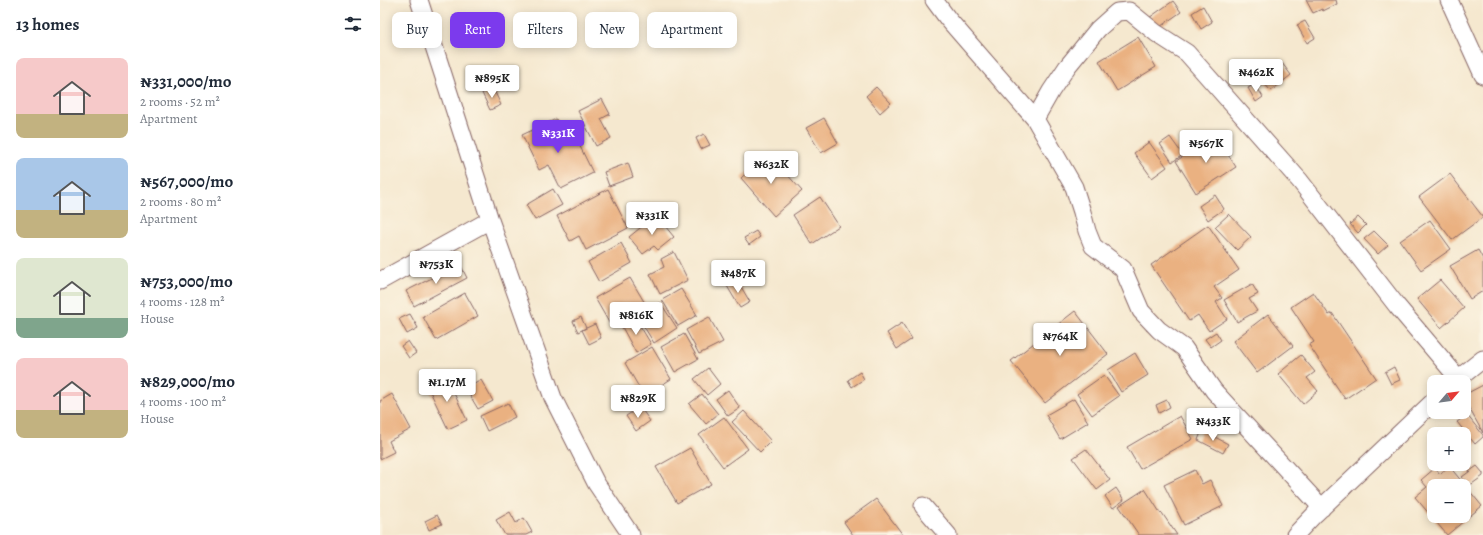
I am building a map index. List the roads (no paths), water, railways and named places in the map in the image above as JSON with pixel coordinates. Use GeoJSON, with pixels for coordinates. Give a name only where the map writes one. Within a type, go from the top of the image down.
{"type":"FeatureCollection","features":[{"type":"Feature","properties":{"kind":"street"},"geometry":{"type":"LineString","coordinates":[[419,0],[490,220],[553,398],[596,482],[630,535]]}},
{"type":"Feature","properties":{"kind":"street"},"geometry":{"type":"LineString","coordinates":[[934,0],[948,19],[1035,119],[1074,187],[1093,246],[1123,269],[1141,311],[1160,330],[1184,348],[1214,391],[1322,508]]}},
{"type":"Feature","properties":{"kind":"street"},"geometry":{"type":"LineString","coordinates":[[1449,0],[1483,75]]}},
{"type":"Feature","properties":{"kind":"street"},"geometry":{"type":"LineString","coordinates":[[1035,119],[1067,67],[1098,29],[1117,12],[1129,11],[1156,33],[1187,53],[1300,181],[1452,375]]}},
{"type":"Feature","properties":{"kind":"street"},"geometry":{"type":"LineString","coordinates":[[380,281],[490,220]]}},
{"type":"Feature","properties":{"kind":"street"},"geometry":{"type":"LineString","coordinates":[[1462,375],[1483,359]]}},
{"type":"Feature","properties":{"kind":"street"},"geometry":{"type":"LineString","coordinates":[[1295,535],[1427,408]]}},
{"type":"Feature","properties":{"kind":"street"},"geometry":{"type":"LineString","coordinates":[[923,506],[948,535]]}}]}
